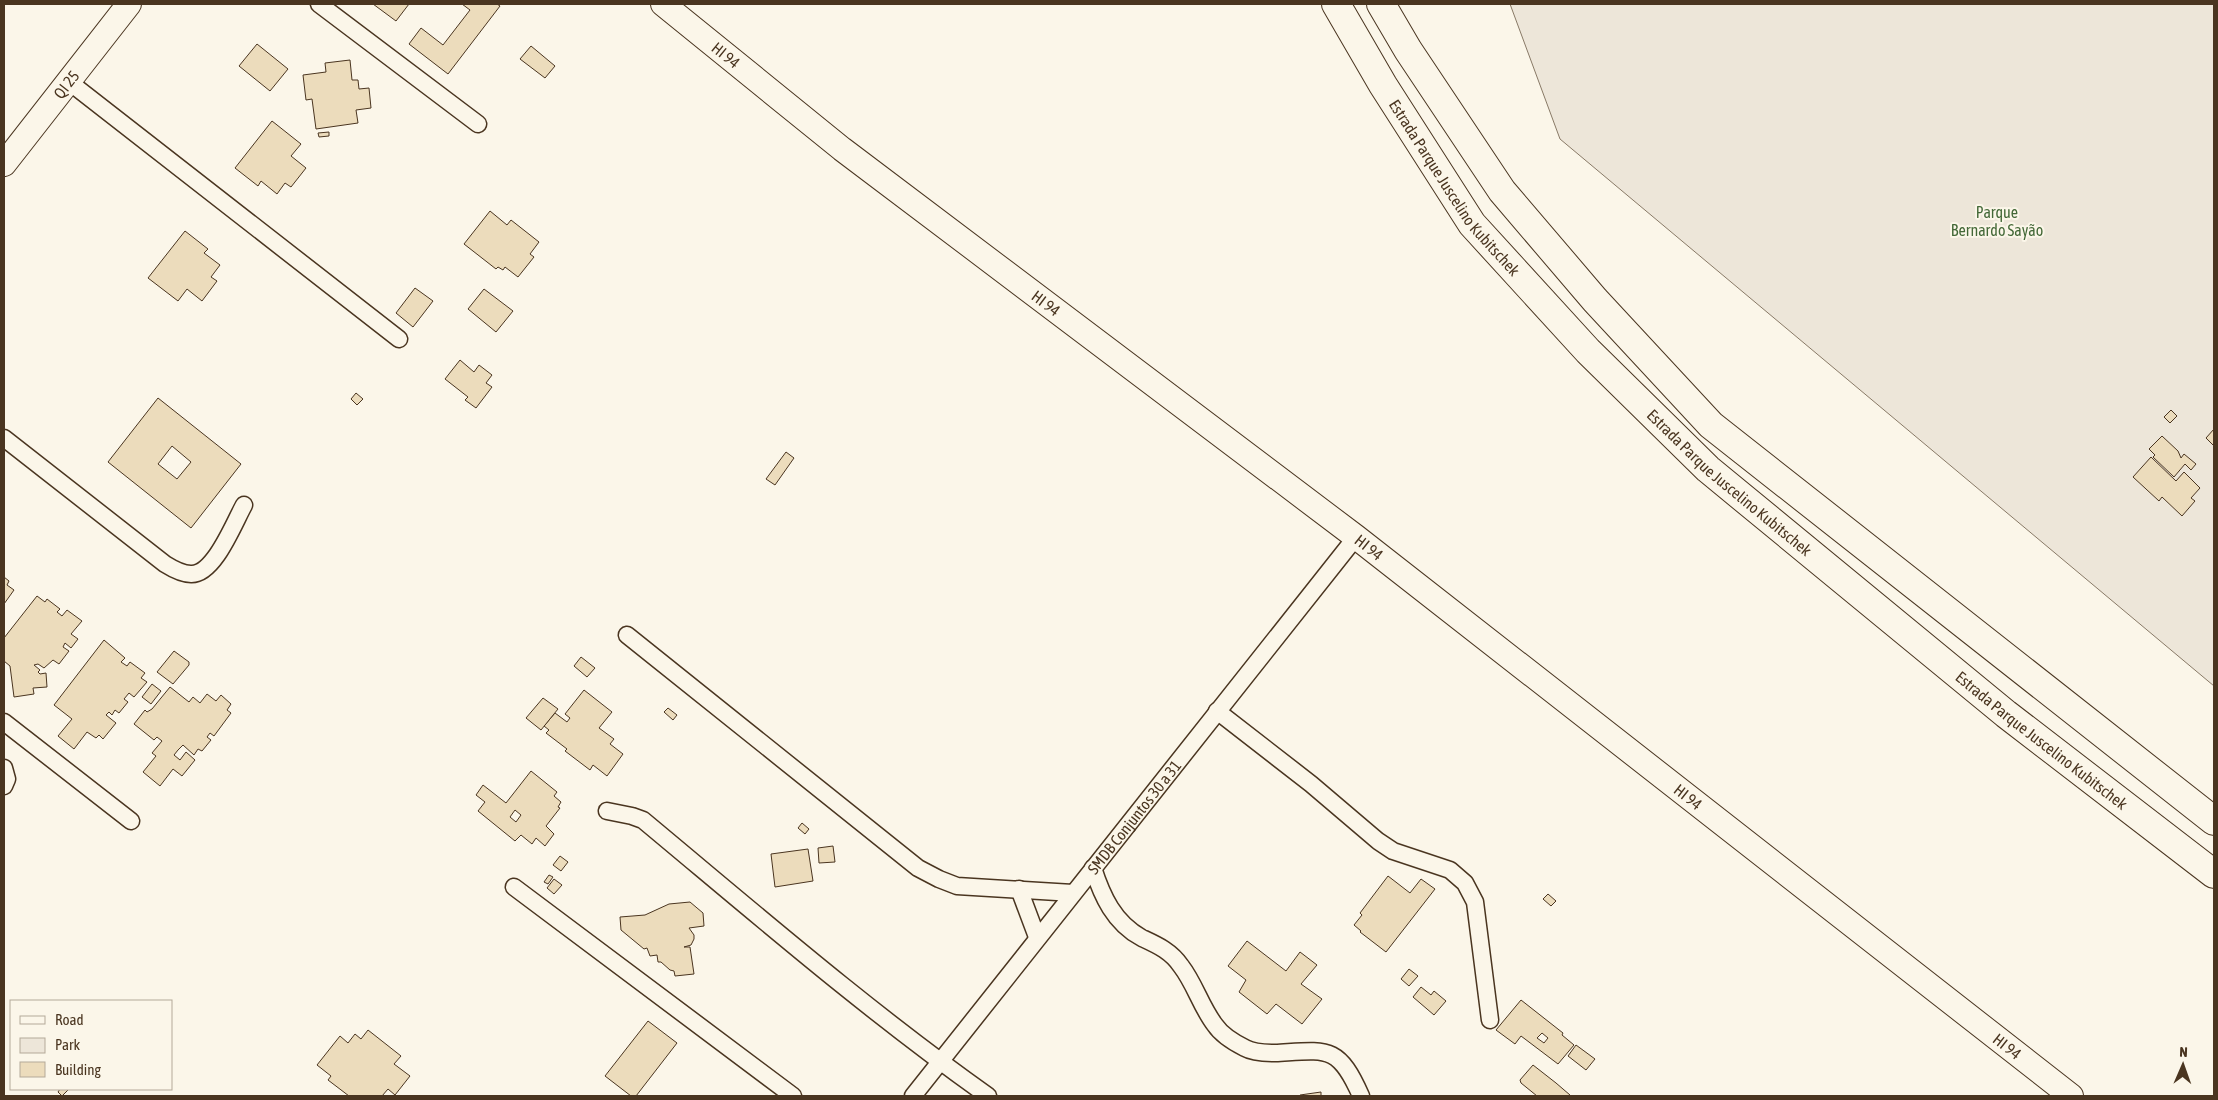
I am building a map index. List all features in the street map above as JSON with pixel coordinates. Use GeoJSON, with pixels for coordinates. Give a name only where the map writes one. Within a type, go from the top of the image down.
{"type":"FeatureCollection","features":[{"type":"Feature","properties":{"kind":"highway","name":"Estrada Parque Juscelino Kubitschek"},"geometry":{"type":"LineString","coordinates":[[1336,4],[1383,85],[1472,224],[1588,351],[1708,469],[2006,714],[2214,874]]}},
{"type":"Feature","properties":{"kind":"highway","name":"Estrada Parque Juscelino Kubitschek"},"geometry":{"type":"LineString","coordinates":[[1381,4],[1408,50],[1502,191],[1595,300],[1711,425],[2214,821]]}},
{"type":"Feature","properties":{"kind":"street","name":"QI 25"},"geometry":{"type":"LineString","coordinates":[[4,164],[129,4]]}},
{"type":"Feature","properties":{"kind":"street"},"geometry":{"type":"LineString","coordinates":[[319,4],[478,124]]}},
{"type":"Feature","properties":{"kind":"street","name":"HI 94"},"geometry":{"type":"LineString","coordinates":[[662,4],[842,149],[1356,537],[2071,1096]]}},
{"type":"Feature","properties":{"kind":"street"},"geometry":{"type":"LineString","coordinates":[[68,81],[399,339]]}},
{"type":"Feature","properties":{"kind":"street"},"geometry":{"type":"LineString","coordinates":[[4,438],[165,564],[179,572],[192,574],[204,571],[213,562],[244,505]]}},
{"type":"Feature","properties":{"kind":"street","name":"SMDB Conjuntos 30 a 31"},"geometry":{"type":"LineString","coordinates":[[913,1096],[1037,937],[1356,537]]}},
{"type":"Feature","properties":{"kind":"street"},"geometry":{"type":"LineString","coordinates":[[627,635],[918,868],[957,886],[1073,893]]}},
{"type":"Feature","properties":{"kind":"street"},"geometry":{"type":"LineString","coordinates":[[1217,711],[1311,784],[1378,841],[1393,851],[1450,870],[1465,883],[1475,902],[1490,1020]]}},
{"type":"Feature","properties":{"kind":"street"},"geometry":{"type":"LineString","coordinates":[[4,722],[131,821]]}},
{"type":"Feature","properties":{"kind":"street"},"geometry":{"type":"LineString","coordinates":[[4,768],[7,779],[4,786]]}},
{"type":"Feature","properties":{"kind":"street"},"geometry":{"type":"LineString","coordinates":[[607,812],[632,816],[643,820],[792,944],[940,1061],[988,1096]]}},
{"type":"Feature","properties":{"kind":"street"},"geometry":{"type":"LineString","coordinates":[[1093,868],[1104,899],[1121,922],[1140,937],[1163,947],[1181,965],[1216,1027],[1247,1050],[1270,1053],[1318,1051],[1334,1056],[1344,1064],[1361,1096]]}},
{"type":"Feature","properties":{"kind":"street"},"geometry":{"type":"LineString","coordinates":[[514,887],[793,1096]]}},
{"type":"Feature","properties":{"kind":"street"},"geometry":{"type":"LineString","coordinates":[[1018,890],[1037,937]]}},
{"type":"Feature","properties":{"kind":"green space","name":"Parque Bernardo Sayão"},"geometry":{"type":"Polygon","coordinates":[[[1510,4],[2214,4],[2214,686],[1560,139],[1510,4]]]}},
{"type":"Feature","properties":{"kind":"building"},"geometry":{"type":"Polygon","coordinates":[[[373,4],[409,4],[396,21],[373,4]]]}},
{"type":"Feature","properties":{"kind":"building"},"geometry":{"type":"Polygon","coordinates":[[[462,4],[497,4],[500,6],[448,74],[409,44],[421,28],[443,45],[470,10],[462,4]]]}},
{"type":"Feature","properties":{"kind":"building"},"geometry":{"type":"Polygon","coordinates":[[[257,44],[288,69],[270,91],[239,66],[257,44]]]}},
{"type":"Feature","properties":{"kind":"building"},"geometry":{"type":"Polygon","coordinates":[[[531,46],[555,66],[545,78],[520,59],[531,46]]]}},
{"type":"Feature","properties":{"kind":"building"},"geometry":{"type":"Polygon","coordinates":[[[350,60],[352,80],[358,80],[359,89],[369,88],[371,108],[356,110],[358,123],[316,129],[312,99],[306,100],[303,75],[326,72],[325,63],[350,60]]]}},
{"type":"Feature","properties":{"kind":"building"},"geometry":{"type":"Polygon","coordinates":[[[272,121],[301,144],[291,156],[306,168],[291,187],[285,183],[277,194],[261,181],[258,186],[235,168],[272,121]]]}},
{"type":"Feature","properties":{"kind":"building"},"geometry":{"type":"Polygon","coordinates":[[[329,132],[329,136],[319,137],[318,133],[329,132]]]}},
{"type":"Feature","properties":{"kind":"building"},"geometry":{"type":"Polygon","coordinates":[[[490,211],[507,225],[511,220],[539,242],[530,254],[534,257],[518,277],[505,267],[503,270],[498,267],[496,269],[464,244],[490,211]]]}},
{"type":"Feature","properties":{"kind":"building"},"geometry":{"type":"Polygon","coordinates":[[[185,231],[208,249],[204,253],[220,265],[211,277],[217,281],[202,301],[187,289],[178,301],[148,278],[185,231]]]}},
{"type":"Feature","properties":{"kind":"building"},"geometry":{"type":"Polygon","coordinates":[[[415,288],[433,301],[413,327],[396,313],[415,288]]]}},
{"type":"Feature","properties":{"kind":"building"},"geometry":{"type":"Polygon","coordinates":[[[484,289],[513,311],[496,332],[468,309],[484,289]]]}},
{"type":"Feature","properties":{"kind":"building"},"geometry":{"type":"Polygon","coordinates":[[[460,360],[474,372],[479,365],[492,375],[486,383],[492,387],[476,408],[465,400],[468,397],[445,379],[460,360]]]}},
{"type":"Feature","properties":{"kind":"building"},"geometry":{"type":"Polygon","coordinates":[[[356,393],[363,399],[357,405],[351,399],[356,393]]]}},
{"type":"Feature","properties":{"kind":"building"},"geometry":{"type":"Polygon","coordinates":[[[158,398],[241,464],[191,528],[108,462],[158,398]],[[172,446],[158,464],[177,479],[191,462],[172,446]]]}},
{"type":"Feature","properties":{"kind":"building"},"geometry":{"type":"Polygon","coordinates":[[[2171,410],[2177,416],[2170,423],[2164,417],[2171,410]]]}},
{"type":"Feature","properties":{"kind":"building"},"geometry":{"type":"Polygon","coordinates":[[[2214,429],[2214,446],[2206,438],[2214,429]]]}},
{"type":"Feature","properties":{"kind":"building"},"geometry":{"type":"Polygon","coordinates":[[[2162,436],[2178,451],[2181,458],[2184,454],[2196,464],[2191,470],[2185,464],[2174,477],[2153,457],[2155,455],[2149,449],[2162,436]]]}},
{"type":"Feature","properties":{"kind":"building"},"geometry":{"type":"Polygon","coordinates":[[[786,452],[794,458],[775,485],[766,479],[786,452]]]}},
{"type":"Feature","properties":{"kind":"building"},"geometry":{"type":"Polygon","coordinates":[[[2151,457],[2176,481],[2184,472],[2200,488],[2191,498],[2195,501],[2182,516],[2162,497],[2159,501],[2133,477],[2151,457]]]}},
{"type":"Feature","properties":{"kind":"building"},"geometry":{"type":"Polygon","coordinates":[[[4,577],[9,581],[7,585],[14,590],[4,604],[4,577]]]}},
{"type":"Feature","properties":{"kind":"building"},"geometry":{"type":"Polygon","coordinates":[[[37,596],[45,602],[47,599],[60,609],[57,612],[62,616],[67,610],[82,621],[71,634],[78,639],[71,648],[65,643],[63,647],[69,651],[59,664],[53,660],[44,668],[38,664],[34,665],[40,670],[38,672],[40,674],[46,673],[47,687],[33,688],[34,694],[14,697],[10,666],[4,661],[4,638],[37,596]]]}},
{"type":"Feature","properties":{"kind":"building"},"geometry":{"type":"Polygon","coordinates":[[[104,640],[125,658],[121,662],[127,666],[130,662],[145,673],[141,678],[147,682],[134,697],[129,693],[124,699],[128,702],[119,713],[115,710],[112,715],[109,712],[106,715],[116,723],[103,739],[99,735],[96,738],[87,732],[74,749],[58,736],[72,719],[54,705],[104,640]]]}},
{"type":"Feature","properties":{"kind":"building"},"geometry":{"type":"Polygon","coordinates":[[[174,651],[189,662],[189,665],[173,684],[157,672],[174,651]]]}},
{"type":"Feature","properties":{"kind":"building"},"geometry":{"type":"Polygon","coordinates":[[[581,657],[595,668],[587,677],[574,666],[581,657]]]}},
{"type":"Feature","properties":{"kind":"building"},"geometry":{"type":"Polygon","coordinates":[[[152,684],[161,691],[151,704],[142,697],[152,684]]]}},
{"type":"Feature","properties":{"kind":"building"},"geometry":{"type":"Polygon","coordinates":[[[170,687],[189,702],[193,697],[200,703],[207,694],[216,701],[221,695],[231,704],[227,710],[231,713],[214,736],[210,733],[207,737],[211,740],[202,751],[198,749],[194,755],[183,745],[178,750],[174,755],[180,760],[186,752],[195,760],[182,776],[173,769],[160,786],[143,772],[156,756],[152,753],[162,741],[157,737],[154,740],[134,724],[145,710],[147,712],[152,709],[170,687]]]}},
{"type":"Feature","properties":{"kind":"building"},"geometry":{"type":"Polygon","coordinates":[[[584,690],[612,712],[599,728],[614,739],[610,744],[623,754],[607,776],[593,765],[590,770],[565,751],[567,749],[546,733],[549,730],[544,726],[555,713],[567,722],[570,718],[565,714],[584,690]]]}},
{"type":"Feature","properties":{"kind":"building"},"geometry":{"type":"Polygon","coordinates":[[[543,698],[558,709],[541,730],[526,718],[543,698]]]}},
{"type":"Feature","properties":{"kind":"building"},"geometry":{"type":"Polygon","coordinates":[[[668,708],[677,715],[673,720],[664,712],[668,708]]]}},
{"type":"Feature","properties":{"kind":"building"},"geometry":{"type":"Polygon","coordinates":[[[531,771],[557,792],[554,796],[561,802],[558,807],[560,808],[546,826],[554,834],[545,846],[536,838],[532,844],[521,835],[515,841],[478,811],[485,802],[476,795],[483,785],[506,803],[531,771]],[[515,810],[510,817],[516,822],[521,815],[515,810]]]}},
{"type":"Feature","properties":{"kind":"building"},"geometry":{"type":"Polygon","coordinates":[[[802,823],[809,829],[805,834],[798,828],[802,823]]]}},
{"type":"Feature","properties":{"kind":"building"},"geometry":{"type":"Polygon","coordinates":[[[833,846],[835,862],[819,863],[818,848],[833,846]]]}},
{"type":"Feature","properties":{"kind":"building"},"geometry":{"type":"Polygon","coordinates":[[[808,849],[813,881],[775,887],[771,854],[808,849]]]}},
{"type":"Feature","properties":{"kind":"building"},"geometry":{"type":"Polygon","coordinates":[[[560,856],[568,862],[561,871],[553,865],[560,856]]]}},
{"type":"Feature","properties":{"kind":"building"},"geometry":{"type":"Polygon","coordinates":[[[549,875],[553,877],[548,884],[544,882],[549,875]]]}},
{"type":"Feature","properties":{"kind":"building"},"geometry":{"type":"Polygon","coordinates":[[[1388,876],[1410,893],[1421,879],[1435,889],[1386,952],[1354,925],[1362,915],[1360,913],[1388,876]]]}},
{"type":"Feature","properties":{"kind":"building"},"geometry":{"type":"Polygon","coordinates":[[[554,879],[562,885],[554,894],[547,888],[554,879]]]}},
{"type":"Feature","properties":{"kind":"building"},"geometry":{"type":"Polygon","coordinates":[[[1548,894],[1556,901],[1551,906],[1543,899],[1548,894]]]}},
{"type":"Feature","properties":{"kind":"building"},"geometry":{"type":"Polygon","coordinates":[[[690,902],[703,913],[704,926],[689,928],[694,935],[694,939],[691,945],[684,947],[690,947],[694,974],[675,976],[674,971],[658,962],[657,955],[650,956],[647,948],[644,949],[621,930],[620,917],[645,915],[669,904],[690,902]]]}},
{"type":"Feature","properties":{"kind":"building"},"geometry":{"type":"Polygon","coordinates":[[[1247,941],[1286,971],[1300,952],[1317,965],[1301,984],[1322,999],[1302,1024],[1276,1004],[1267,1014],[1239,992],[1246,980],[1228,966],[1247,941]]]}},
{"type":"Feature","properties":{"kind":"building"},"geometry":{"type":"Polygon","coordinates":[[[1409,969],[1418,976],[1409,986],[1401,979],[1409,969]]]}},
{"type":"Feature","properties":{"kind":"building"},"geometry":{"type":"Polygon","coordinates":[[[1421,987],[1431,995],[1434,991],[1446,1001],[1434,1015],[1413,997],[1421,987]]]}},
{"type":"Feature","properties":{"kind":"building"},"geometry":{"type":"Polygon","coordinates":[[[1521,1000],[1563,1033],[1562,1035],[1574,1045],[1558,1064],[1521,1036],[1515,1044],[1496,1030],[1521,1000]],[[1542,1033],[1537,1038],[1544,1043],[1548,1038],[1542,1033]]]}},
{"type":"Feature","properties":{"kind":"building"},"geometry":{"type":"Polygon","coordinates":[[[648,1021],[677,1043],[636,1096],[631,1096],[605,1076],[648,1021]]]}},
{"type":"Feature","properties":{"kind":"building"},"geometry":{"type":"Polygon","coordinates":[[[368,1030],[401,1056],[394,1064],[410,1076],[395,1095],[388,1089],[382,1096],[349,1096],[328,1080],[331,1076],[317,1065],[340,1036],[348,1043],[355,1034],[361,1039],[368,1030]]]}},
{"type":"Feature","properties":{"kind":"building"},"geometry":{"type":"Polygon","coordinates":[[[1576,1045],[1595,1059],[1586,1070],[1568,1056],[1576,1045]]]}},
{"type":"Feature","properties":{"kind":"building"},"geometry":{"type":"Polygon","coordinates":[[[1533,1065],[1570,1095],[1537,1096],[1520,1080],[1533,1065]]]}},
{"type":"Feature","properties":{"kind":"building"},"geometry":{"type":"Polygon","coordinates":[[[59,1090],[68,1090],[62,1096],[58,1092],[59,1090]]]}},
{"type":"Feature","properties":{"kind":"building"},"geometry":{"type":"Polygon","coordinates":[[[1321,1092],[1321,1096],[1300,1096],[1300,1095],[1321,1092]]]}}]}
